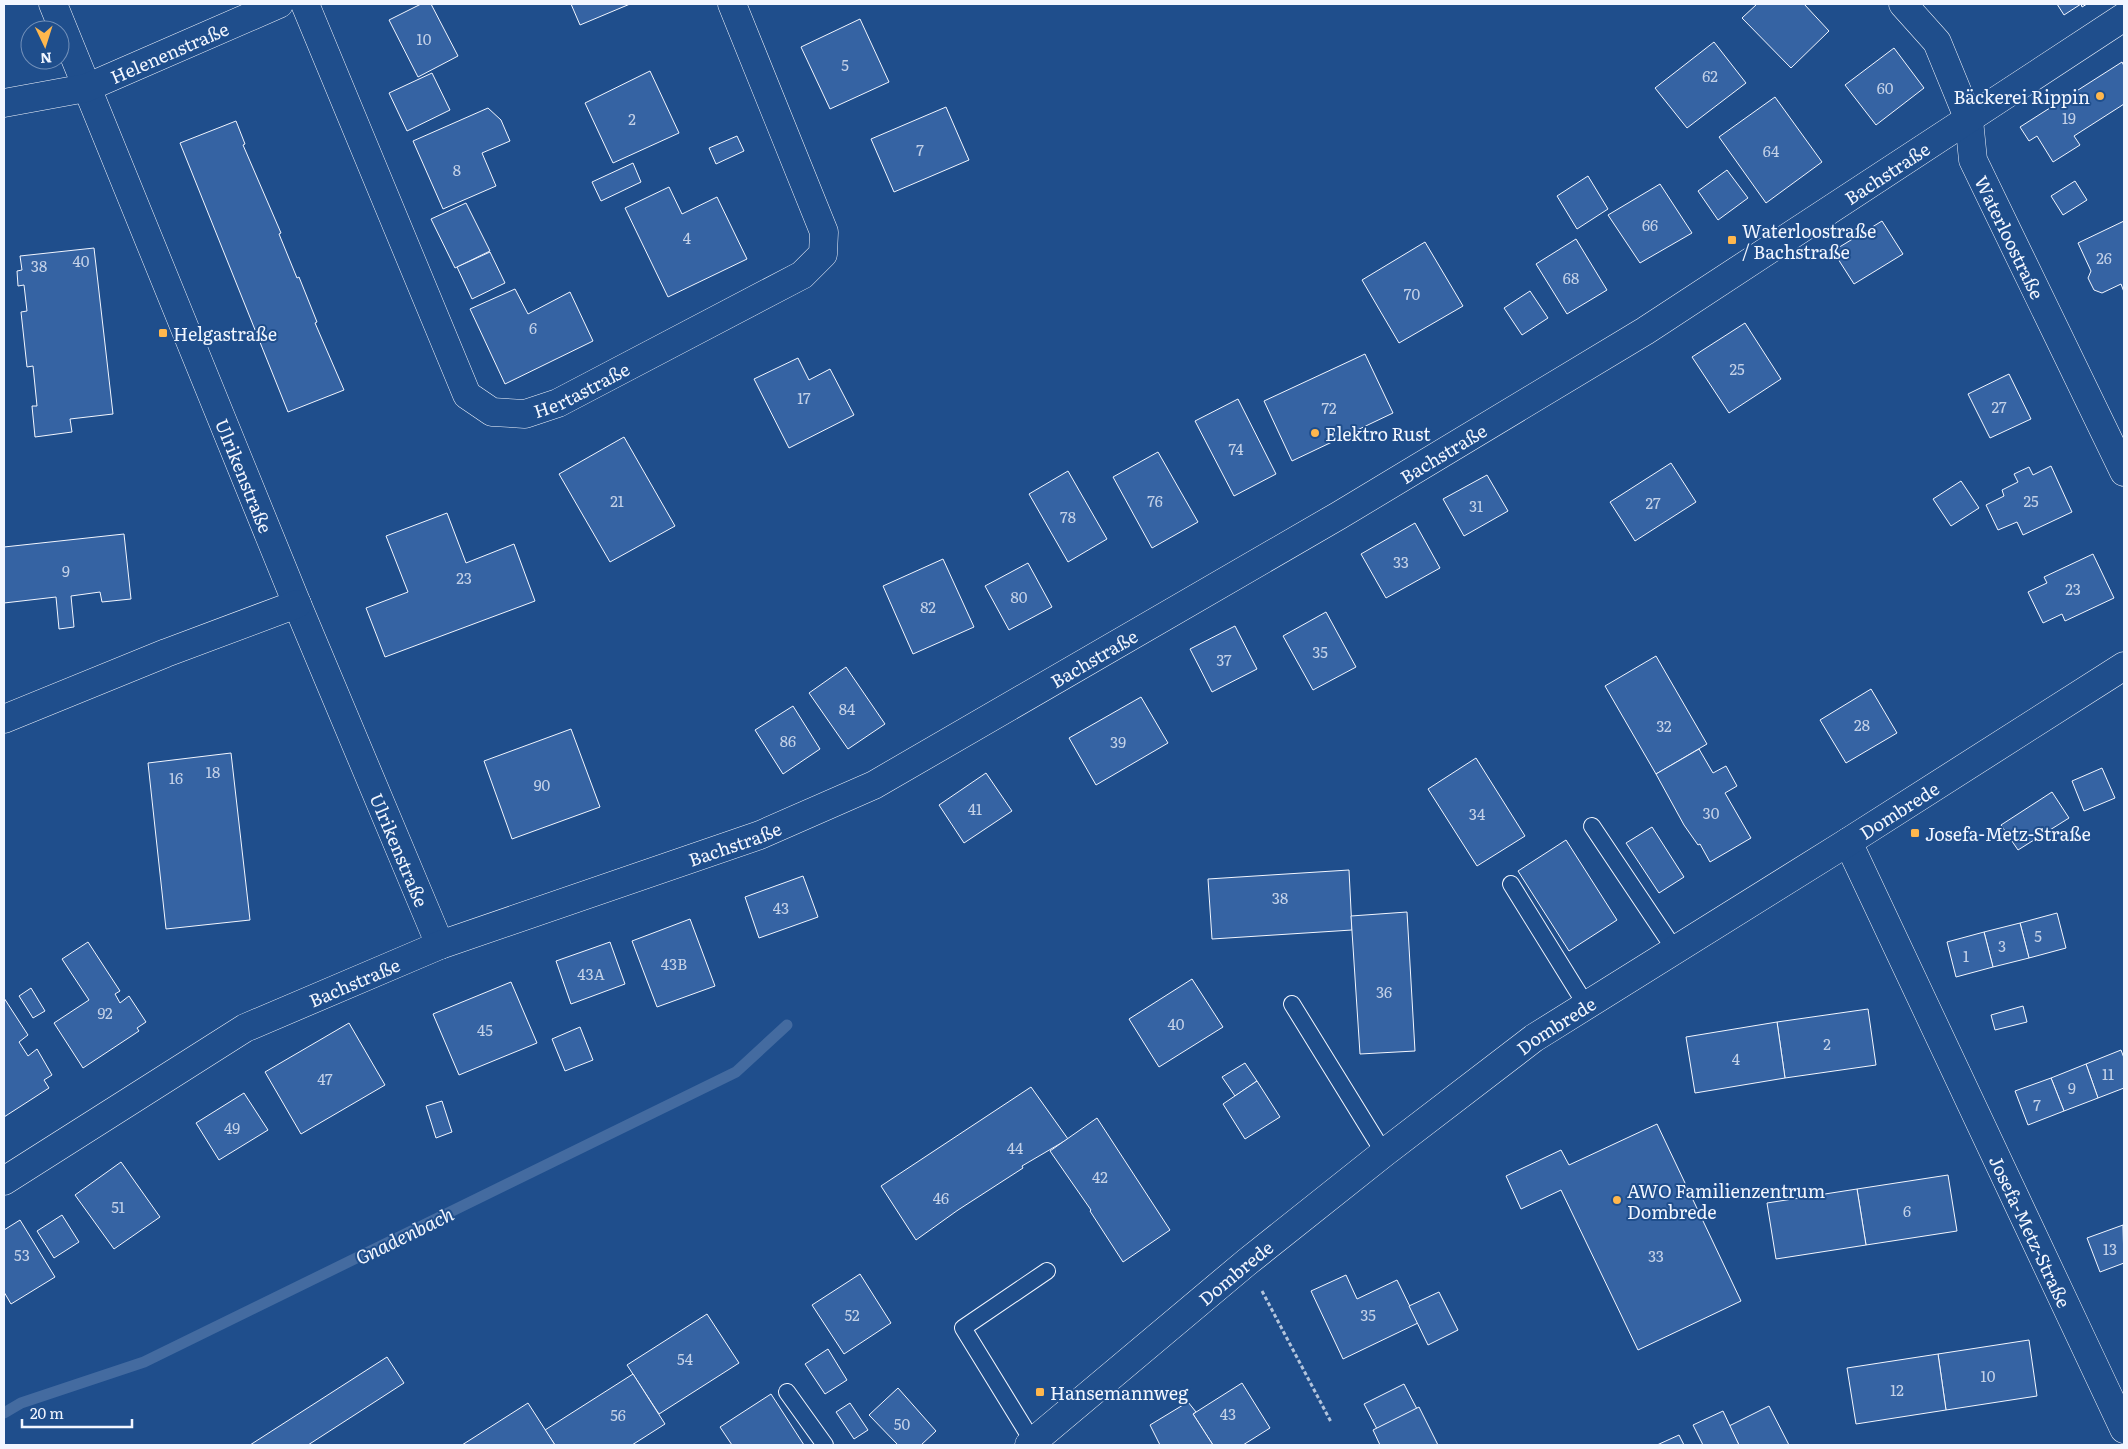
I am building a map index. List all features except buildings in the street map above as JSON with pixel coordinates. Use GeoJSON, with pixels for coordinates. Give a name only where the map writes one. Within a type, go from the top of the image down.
{"type":"FeatureCollection","features":[{"type":"Feature","properties":{"kind":"street","name":"Ulrikenstraße"},"geometry":{"type":"LineString","coordinates":[[53,4],[297,604],[440,944]]}},
{"type":"Feature","properties":{"kind":"street","name":"Helenenstraße"},"geometry":{"type":"LineString","coordinates":[[4,103],[86,88],[280,4]]}},
{"type":"Feature","properties":{"kind":"street","name":"Hertastraße"},"geometry":{"type":"LineString","coordinates":[[305,4],[467,396],[492,412],[525,414],[558,403],[802,275],[823,254],[824,232],[732,4]]}},
{"type":"Feature","properties":{"kind":"street","name":"Waterloostraße"},"geometry":{"type":"LineString","coordinates":[[1903,4],[1937,42],[1969,120],[1973,160],[2124,472]]}},
{"type":"Feature","properties":{"kind":"street","name":"Bachstraße"},"geometry":{"type":"LineString","coordinates":[[4,1180],[245,1028],[440,944],[760,835],[874,785],[1338,516],[1645,331],[2124,17]]}},
{"type":"Feature","properties":{"kind":"street"},"geometry":{"type":"LineString","coordinates":[[4,719],[166,653],[297,604]]}},
{"type":"Feature","properties":{"kind":"street","name":"Dombrede"},"geometry":{"type":"LineString","coordinates":[[1031,1444],[1247,1262],[1384,1153],[1534,1038],[1848,842],[2124,666]]}},
{"type":"Feature","properties":{"kind":"street","name":"Josefa-Metz-Straße"},"geometry":{"type":"LineString","coordinates":[[1848,842],[2124,1429]]}},
{"type":"Feature","properties":{"kind":"lane"},"geometry":{"type":"LineString","coordinates":[[1592,826],[1675,950]]}},
{"type":"Feature","properties":{"kind":"lane"},"geometry":{"type":"LineString","coordinates":[[1511,884],[1586,1005]]}},
{"type":"Feature","properties":{"kind":"lane"},"geometry":{"type":"LineString","coordinates":[[1292,1004],[1384,1153]]}},
{"type":"Feature","properties":{"kind":"lane"},"geometry":{"type":"LineString","coordinates":[[1031,1444],[963,1328],[1047,1271]]}},
{"type":"Feature","properties":{"kind":"lane"},"geometry":{"type":"LineString","coordinates":[[787,1392],[825,1445]]}},
{"type":"Feature","properties":{"kind":"path"},"geometry":{"type":"LineString","coordinates":[[1247,1262],[1331,1422]]}},
{"type":"Feature","properties":{"kind":"waterway","name":"Gnadenbach"},"geometry":{"type":"LineString","coordinates":[[4,1413],[21,1403],[144,1362],[736,1072],[787,1025]]}},
{"type":"Feature","properties":{"kind":"place","name":"Bäckerei Rippin"},"geometry":{"type":"Point","coordinates":[2100,96]}},
{"type":"Feature","properties":{"kind":"place","name":"Waterloostraße / Bachstraße"},"geometry":{"type":"Point","coordinates":[1732,240]}},
{"type":"Feature","properties":{"kind":"place","name":"Helgastraße"},"geometry":{"type":"Point","coordinates":[163,333]}},
{"type":"Feature","properties":{"kind":"place","name":"Elektro Rust"},"geometry":{"type":"Point","coordinates":[1315,433]}},
{"type":"Feature","properties":{"kind":"place","name":"Josefa-Metz-Straße"},"geometry":{"type":"Point","coordinates":[1915,833]}},
{"type":"Feature","properties":{"kind":"place","name":"AWO Familienzentrum Dombrede"},"geometry":{"type":"Point","coordinates":[1617,1200]}},
{"type":"Feature","properties":{"kind":"place","name":"Hansemannweg"},"geometry":{"type":"Point","coordinates":[1040,1392]}}]}
